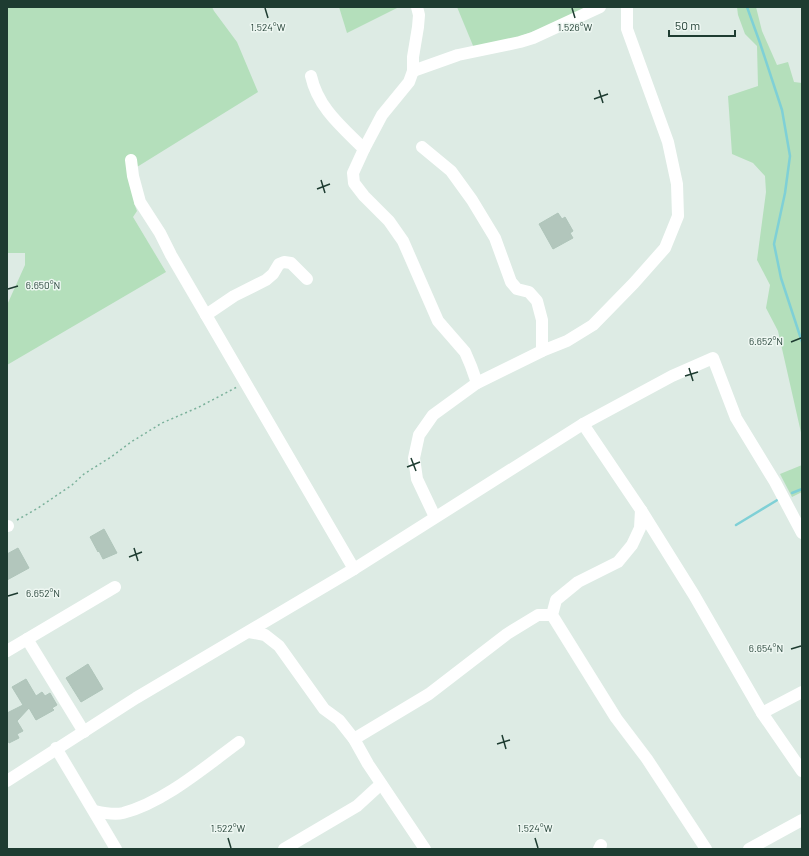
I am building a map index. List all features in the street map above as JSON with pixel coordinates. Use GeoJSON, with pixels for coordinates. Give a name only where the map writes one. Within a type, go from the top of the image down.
{"type":"FeatureCollection","features":[{"type":"Feature","properties":{"kind":"street"},"geometry":{"type":"LineString","coordinates":[[417,7],[419,15],[413,57],[413,71],[409,82],[382,115],[364,149],[353,172],[354,183],[364,196],[388,221],[403,241],[438,321],[465,352],[477,383]]}},
{"type":"Feature","properties":{"kind":"street"},"geometry":{"type":"LineString","coordinates":[[413,71],[458,55],[533,38],[600,7]]}},
{"type":"Feature","properties":{"kind":"street"},"geometry":{"type":"LineString","coordinates":[[435,518],[417,479],[414,458],[419,435],[433,415],[477,383],[567,340],[593,325],[634,283],[665,248],[678,216],[678,184],[668,142],[627,30],[627,7]]}},
{"type":"Feature","properties":{"kind":"street"},"geometry":{"type":"LineString","coordinates":[[311,76],[314,90],[326,110],[364,149]]}},
{"type":"Feature","properties":{"kind":"street"},"geometry":{"type":"LineString","coordinates":[[422,147],[451,171],[472,200],[495,238],[511,282],[517,289],[529,292],[537,301],[542,320],[542,351]]}},
{"type":"Feature","properties":{"kind":"street"},"geometry":{"type":"LineString","coordinates":[[131,160],[133,176],[140,202],[160,233],[171,255],[354,569]]}},
{"type":"Feature","properties":{"kind":"street"},"geometry":{"type":"LineString","coordinates":[[206,315],[234,296],[266,280],[273,274],[279,264],[284,262],[291,263],[307,279]]}},
{"type":"Feature","properties":{"kind":"street"},"geometry":{"type":"LineString","coordinates":[[7,781],[56,748],[84,732],[136,698],[354,569],[583,424],[672,376],[713,358],[736,418],[775,482],[802,533]]}},
{"type":"Feature","properties":{"kind":"street"},"geometry":{"type":"LineString","coordinates":[[583,424],[641,510],[694,595],[762,713],[802,772]]}},
{"type":"Feature","properties":{"kind":"street"},"geometry":{"type":"LineString","coordinates":[[641,510],[640,528],[632,545],[618,562],[578,582],[556,600],[552,616],[616,718],[647,759],[706,849]]}},
{"type":"Feature","properties":{"kind":"street"},"geometry":{"type":"LineString","coordinates":[[7,651],[115,587]]}},
{"type":"Feature","properties":{"kind":"street"},"geometry":{"type":"LineString","coordinates":[[354,739],[429,694],[507,634],[538,615],[552,616]]}},
{"type":"Feature","properties":{"kind":"street"},"geometry":{"type":"LineString","coordinates":[[249,632],[265,635],[279,646],[324,709],[339,720],[354,739],[368,764],[425,849]]}},
{"type":"Feature","properties":{"kind":"street"},"geometry":{"type":"LineString","coordinates":[[28,639],[84,732]]}},
{"type":"Feature","properties":{"kind":"street"},"geometry":{"type":"LineString","coordinates":[[762,713],[802,692]]}},
{"type":"Feature","properties":{"kind":"street"},"geometry":{"type":"LineString","coordinates":[[95,811],[122,813],[144,805],[175,788],[238,742]]}},
{"type":"Feature","properties":{"kind":"street"},"geometry":{"type":"LineString","coordinates":[[56,748],[95,811],[116,849]]}},
{"type":"Feature","properties":{"kind":"street"},"geometry":{"type":"LineString","coordinates":[[284,849],[357,806],[381,784]]}},
{"type":"Feature","properties":{"kind":"street"},"geometry":{"type":"LineString","coordinates":[[748,849],[802,820]]}},
{"type":"Feature","properties":{"kind":"path"},"geometry":{"type":"LineString","coordinates":[[7,526],[38,508],[72,485],[84,474],[162,423],[198,407],[245,382]]}},
{"type":"Feature","properties":{"kind":"green space"},"geometry":{"type":"Polygon","coordinates":[[[7,7],[212,7],[237,42],[258,92],[137,167],[134,203],[137,211],[133,217],[166,272],[7,365],[7,305],[25,265],[25,253],[7,253],[7,7]]]}},
{"type":"Feature","properties":{"kind":"green space"},"geometry":{"type":"Polygon","coordinates":[[[339,7],[399,7],[347,33],[339,7]]]}},
{"type":"Feature","properties":{"kind":"green space"},"geometry":{"type":"Polygon","coordinates":[[[457,7],[600,7],[510,40],[474,48],[457,7]]]}},
{"type":"Feature","properties":{"kind":"green space"},"geometry":{"type":"Polygon","coordinates":[[[737,7],[756,7],[762,31],[777,65],[788,62],[794,82],[802,83],[802,437],[778,331],[766,308],[770,285],[757,260],[766,192],[765,176],[753,163],[732,154],[728,96],[758,86],[757,46],[745,34],[738,15],[737,7]]]}},
{"type":"Feature","properties":{"kind":"green space"},"geometry":{"type":"Polygon","coordinates":[[[802,465],[802,492],[792,497],[780,474],[802,465]]]}},
{"type":"Feature","properties":{"kind":"building"},"geometry":{"type":"Polygon","coordinates":[[[558,213],[562,219],[565,217],[573,231],[570,233],[573,238],[553,249],[539,224],[558,213]]]}},
{"type":"Feature","properties":{"kind":"building"},"geometry":{"type":"Polygon","coordinates":[[[104,529],[117,553],[103,559],[90,537],[104,529]]]}},
{"type":"Feature","properties":{"kind":"building"},"geometry":{"type":"Polygon","coordinates":[[[18,548],[29,568],[7,580],[7,554],[18,548]]]}},
{"type":"Feature","properties":{"kind":"building"},"geometry":{"type":"Polygon","coordinates":[[[88,664],[103,689],[81,702],[66,678],[88,664]]]}},
{"type":"Feature","properties":{"kind":"building"},"geometry":{"type":"Polygon","coordinates":[[[26,679],[36,696],[42,692],[45,696],[50,693],[57,705],[52,708],[54,710],[36,720],[29,708],[17,721],[23,731],[17,734],[19,738],[9,743],[7,739],[7,713],[23,705],[12,687],[26,679]]]}},
{"type":"Feature","properties":{"kind":"waterway"},"geometry":{"type":"LineString","coordinates":[[747,7],[782,110],[790,156],[785,193],[774,244],[781,278],[802,342]]}},
{"type":"Feature","properties":{"kind":"waterway"},"geometry":{"type":"LineString","coordinates":[[792,493],[802,489]]}},
{"type":"Feature","properties":{"kind":"waterway"},"geometry":{"type":"LineString","coordinates":[[736,525],[779,499]]}}]}
